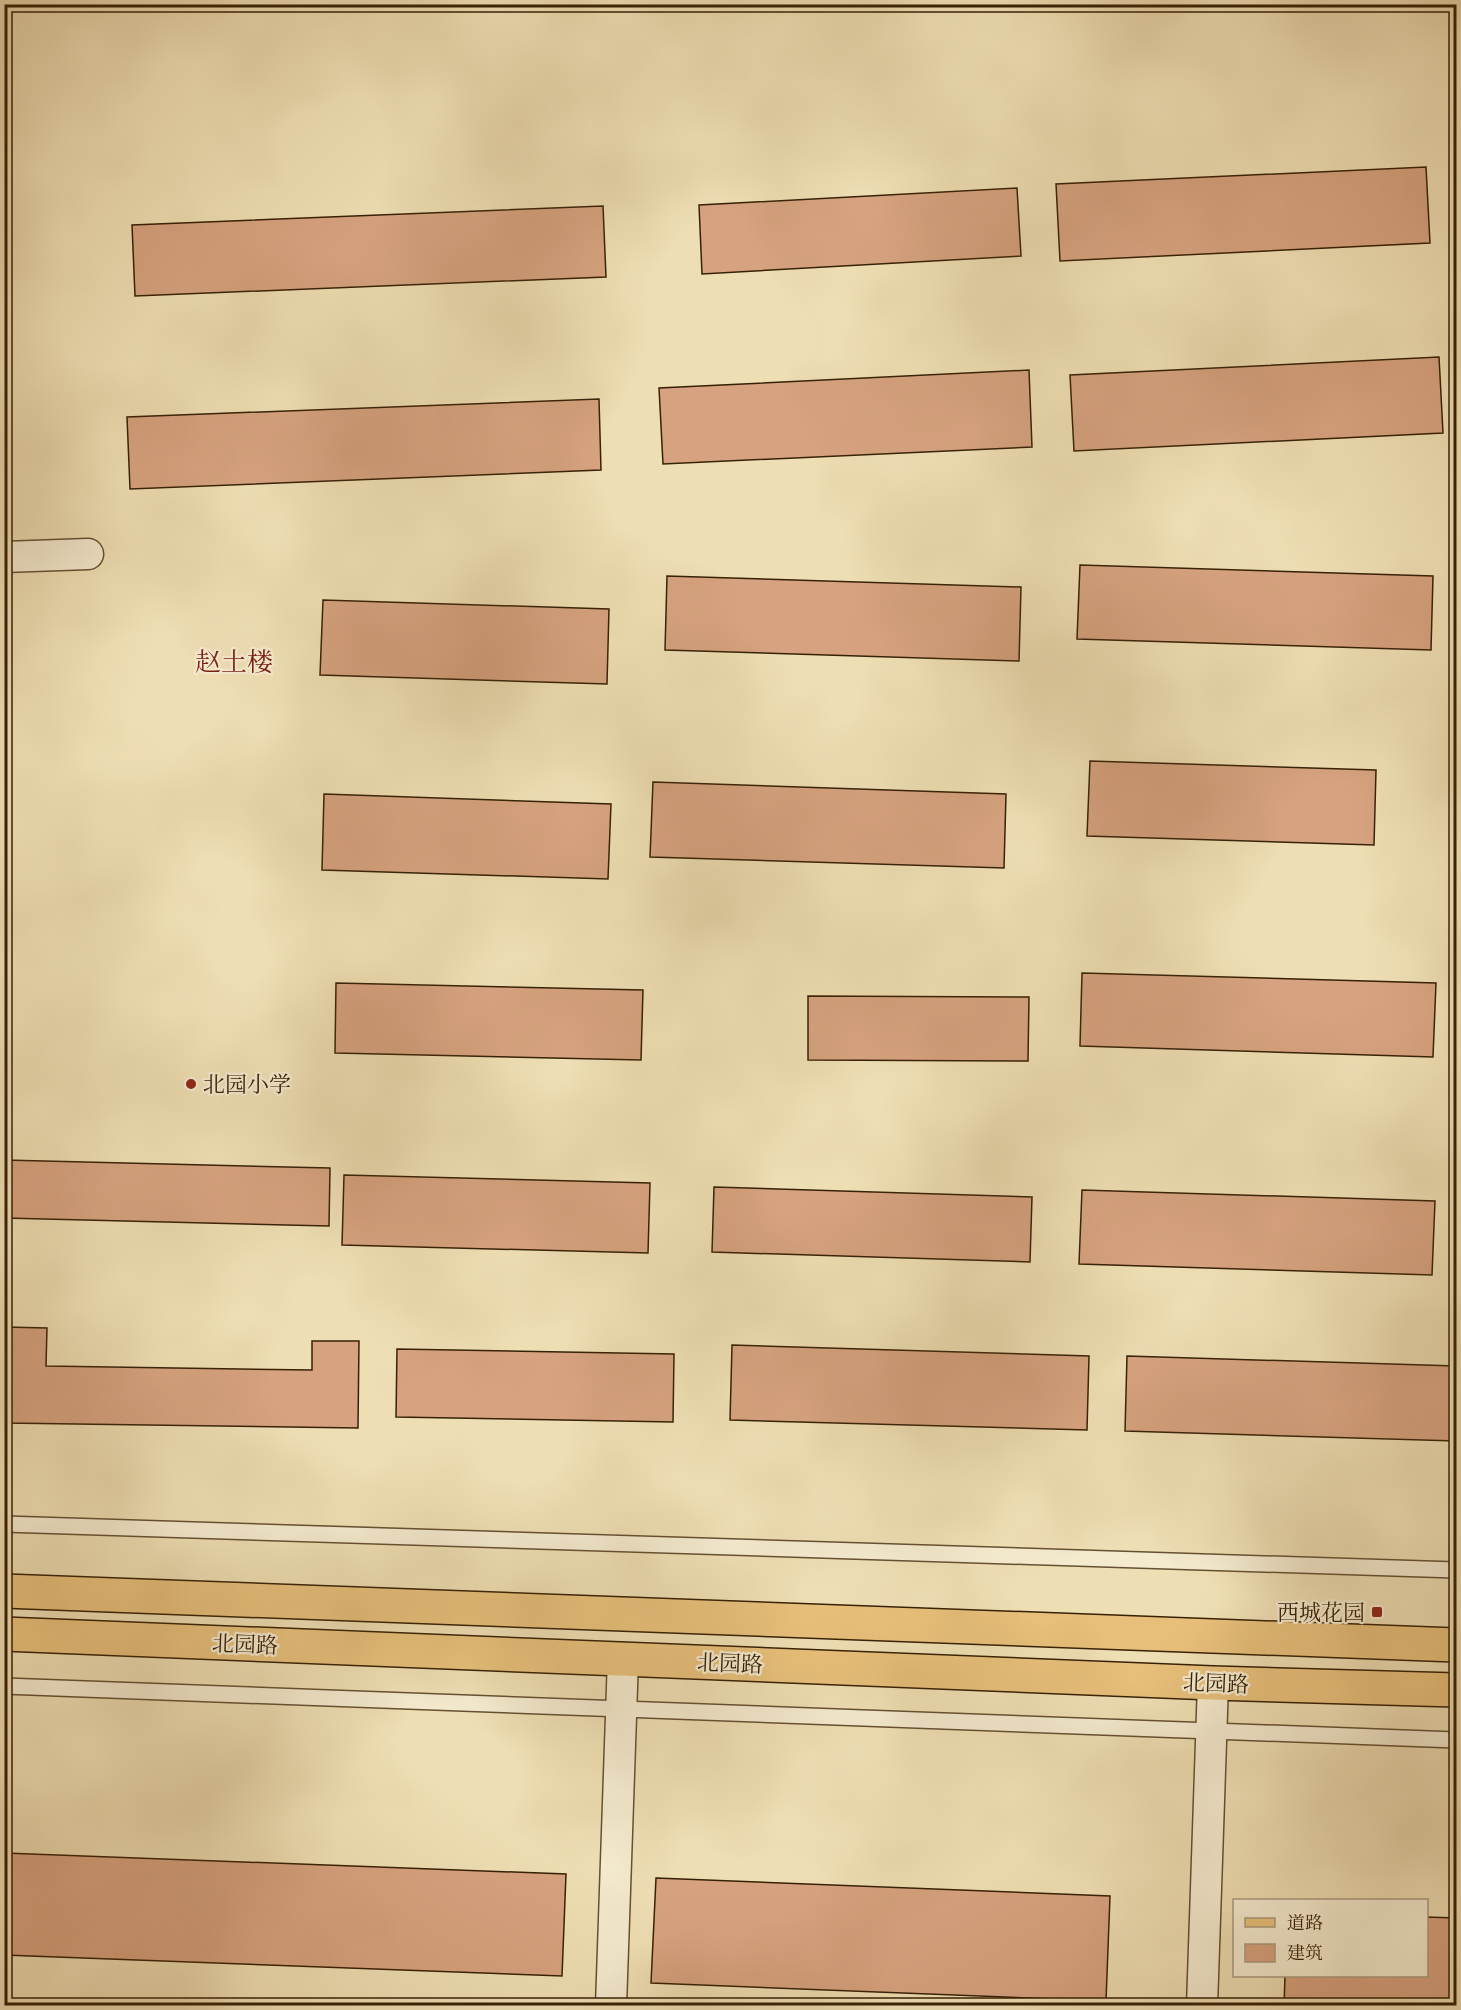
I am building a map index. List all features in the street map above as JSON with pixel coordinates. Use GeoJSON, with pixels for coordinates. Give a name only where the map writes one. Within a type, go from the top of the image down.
{"type":"FeatureCollection","features":[{"type":"Feature","properties":{"kind":"main road","name":"北园路"},"geometry":{"type":"LineString","coordinates":[[4,1591],[1456,1645]]}},
{"type":"Feature","properties":{"kind":"main road","name":"北园路"},"geometry":{"type":"LineString","coordinates":[[4,1634],[1213,1683],[1456,1690]]}},
{"type":"Feature","properties":{"kind":"street"},"geometry":{"type":"LineString","coordinates":[[4,557],[88,554]]}},
{"type":"Feature","properties":{"kind":"street"},"geometry":{"type":"LineString","coordinates":[[611,2006],[623,1658]]}},
{"type":"Feature","properties":{"kind":"street"},"geometry":{"type":"LineString","coordinates":[[1202,2006],[1213,1683]]}},
{"type":"Feature","properties":{"kind":"lane"},"geometry":{"type":"LineString","coordinates":[[4,1524],[1456,1570]]}},
{"type":"Feature","properties":{"kind":"lane"},"geometry":{"type":"LineString","coordinates":[[4,1686],[1456,1740]]}},
{"type":"Feature","properties":{"kind":"building"},"geometry":{"type":"Polygon","coordinates":[[[1426,167],[1430,243],[1060,261],[1056,184],[1426,167]]]}},
{"type":"Feature","properties":{"kind":"building"},"geometry":{"type":"Polygon","coordinates":[[[1017,188],[1021,256],[702,274],[699,205],[1017,188]]]}},
{"type":"Feature","properties":{"kind":"building"},"geometry":{"type":"Polygon","coordinates":[[[603,206],[606,277],[135,296],[132,225],[603,206]]]}},
{"type":"Feature","properties":{"kind":"building"},"geometry":{"type":"Polygon","coordinates":[[[1439,357],[1443,433],[1074,451],[1070,375],[1439,357]]]}},
{"type":"Feature","properties":{"kind":"building"},"geometry":{"type":"Polygon","coordinates":[[[1029,370],[1032,447],[663,464],[659,388],[1029,370]]]}},
{"type":"Feature","properties":{"kind":"building"},"geometry":{"type":"Polygon","coordinates":[[[599,399],[601,470],[130,489],[127,417],[599,399]]]}},
{"type":"Feature","properties":{"kind":"building"},"geometry":{"type":"Polygon","coordinates":[[[1080,565],[1433,576],[1431,650],[1077,639],[1080,565]]]}},
{"type":"Feature","properties":{"kind":"building"},"geometry":{"type":"Polygon","coordinates":[[[667,576],[1021,587],[1019,661],[665,650],[667,576]]]}},
{"type":"Feature","properties":{"kind":"building"},"geometry":{"type":"Polygon","coordinates":[[[323,600],[609,609],[607,684],[320,675],[323,600]]]}},
{"type":"Feature","properties":{"kind":"building"},"geometry":{"type":"Polygon","coordinates":[[[1090,761],[1376,770],[1374,845],[1087,836],[1090,761]]]}},
{"type":"Feature","properties":{"kind":"building"},"geometry":{"type":"Polygon","coordinates":[[[653,782],[1006,794],[1004,868],[650,857],[653,782]]]}},
{"type":"Feature","properties":{"kind":"building"},"geometry":{"type":"Polygon","coordinates":[[[324,794],[611,804],[608,879],[322,870],[324,794]]]}},
{"type":"Feature","properties":{"kind":"building"},"geometry":{"type":"Polygon","coordinates":[[[1082,973],[1436,983],[1433,1057],[1080,1046],[1082,973]]]}},
{"type":"Feature","properties":{"kind":"building"},"geometry":{"type":"Polygon","coordinates":[[[336,983],[643,990],[641,1060],[335,1053],[336,983]]]}},
{"type":"Feature","properties":{"kind":"building"},"geometry":{"type":"Polygon","coordinates":[[[808,996],[1029,997],[1028,1061],[808,1060],[808,996]]]}},
{"type":"Feature","properties":{"kind":"building"},"geometry":{"type":"Polygon","coordinates":[[[4,1160],[330,1168],[329,1226],[4,1218],[4,1160]]]}},
{"type":"Feature","properties":{"kind":"building"},"geometry":{"type":"Polygon","coordinates":[[[344,1175],[650,1183],[648,1253],[342,1245],[344,1175]]]}},
{"type":"Feature","properties":{"kind":"building"},"geometry":{"type":"Polygon","coordinates":[[[714,1187],[1032,1197],[1030,1262],[712,1252],[714,1187]]]}},
{"type":"Feature","properties":{"kind":"building"},"geometry":{"type":"Polygon","coordinates":[[[1082,1190],[1435,1201],[1432,1275],[1079,1264],[1082,1190]]]}},
{"type":"Feature","properties":{"kind":"building"},"geometry":{"type":"Polygon","coordinates":[[[4,1327],[47,1328],[46,1366],[312,1370],[312,1341],[359,1341],[358,1428],[4,1423],[4,1327]]]}},
{"type":"Feature","properties":{"kind":"building"},"geometry":{"type":"Polygon","coordinates":[[[732,1345],[1089,1356],[1087,1430],[730,1420],[732,1345]]]}},
{"type":"Feature","properties":{"kind":"building"},"geometry":{"type":"Polygon","coordinates":[[[397,1349],[674,1354],[673,1422],[396,1417],[397,1349]]]}},
{"type":"Feature","properties":{"kind":"building"},"geometry":{"type":"Polygon","coordinates":[[[1127,1356],[1456,1366],[1456,1441],[1125,1431],[1127,1356]]]}},
{"type":"Feature","properties":{"kind":"building"},"geometry":{"type":"Polygon","coordinates":[[[4,1853],[566,1874],[562,1976],[4,1955],[4,1853]]]}},
{"type":"Feature","properties":{"kind":"building"},"geometry":{"type":"Polygon","coordinates":[[[656,1878],[1110,1896],[1106,2001],[651,1983],[656,1878]]]}},
{"type":"Feature","properties":{"kind":"building"},"geometry":{"type":"Polygon","coordinates":[[[1428,1917],[1456,1918],[1456,2006],[1284,2006],[1285,1977],[1428,1977],[1428,1917]]]}},
{"type":"Feature","properties":{"kind":"place","name":"北园小学"},"geometry":{"type":"Point","coordinates":[191,1084]}},
{"type":"Feature","properties":{"kind":"place","name":"西城花园"},"geometry":{"type":"Point","coordinates":[1377,1612]}},
{"type":"Feature","properties":{"kind":"district","name":"赵土楼"},"geometry":{"type":"Point","coordinates":[234,662]}}]}
